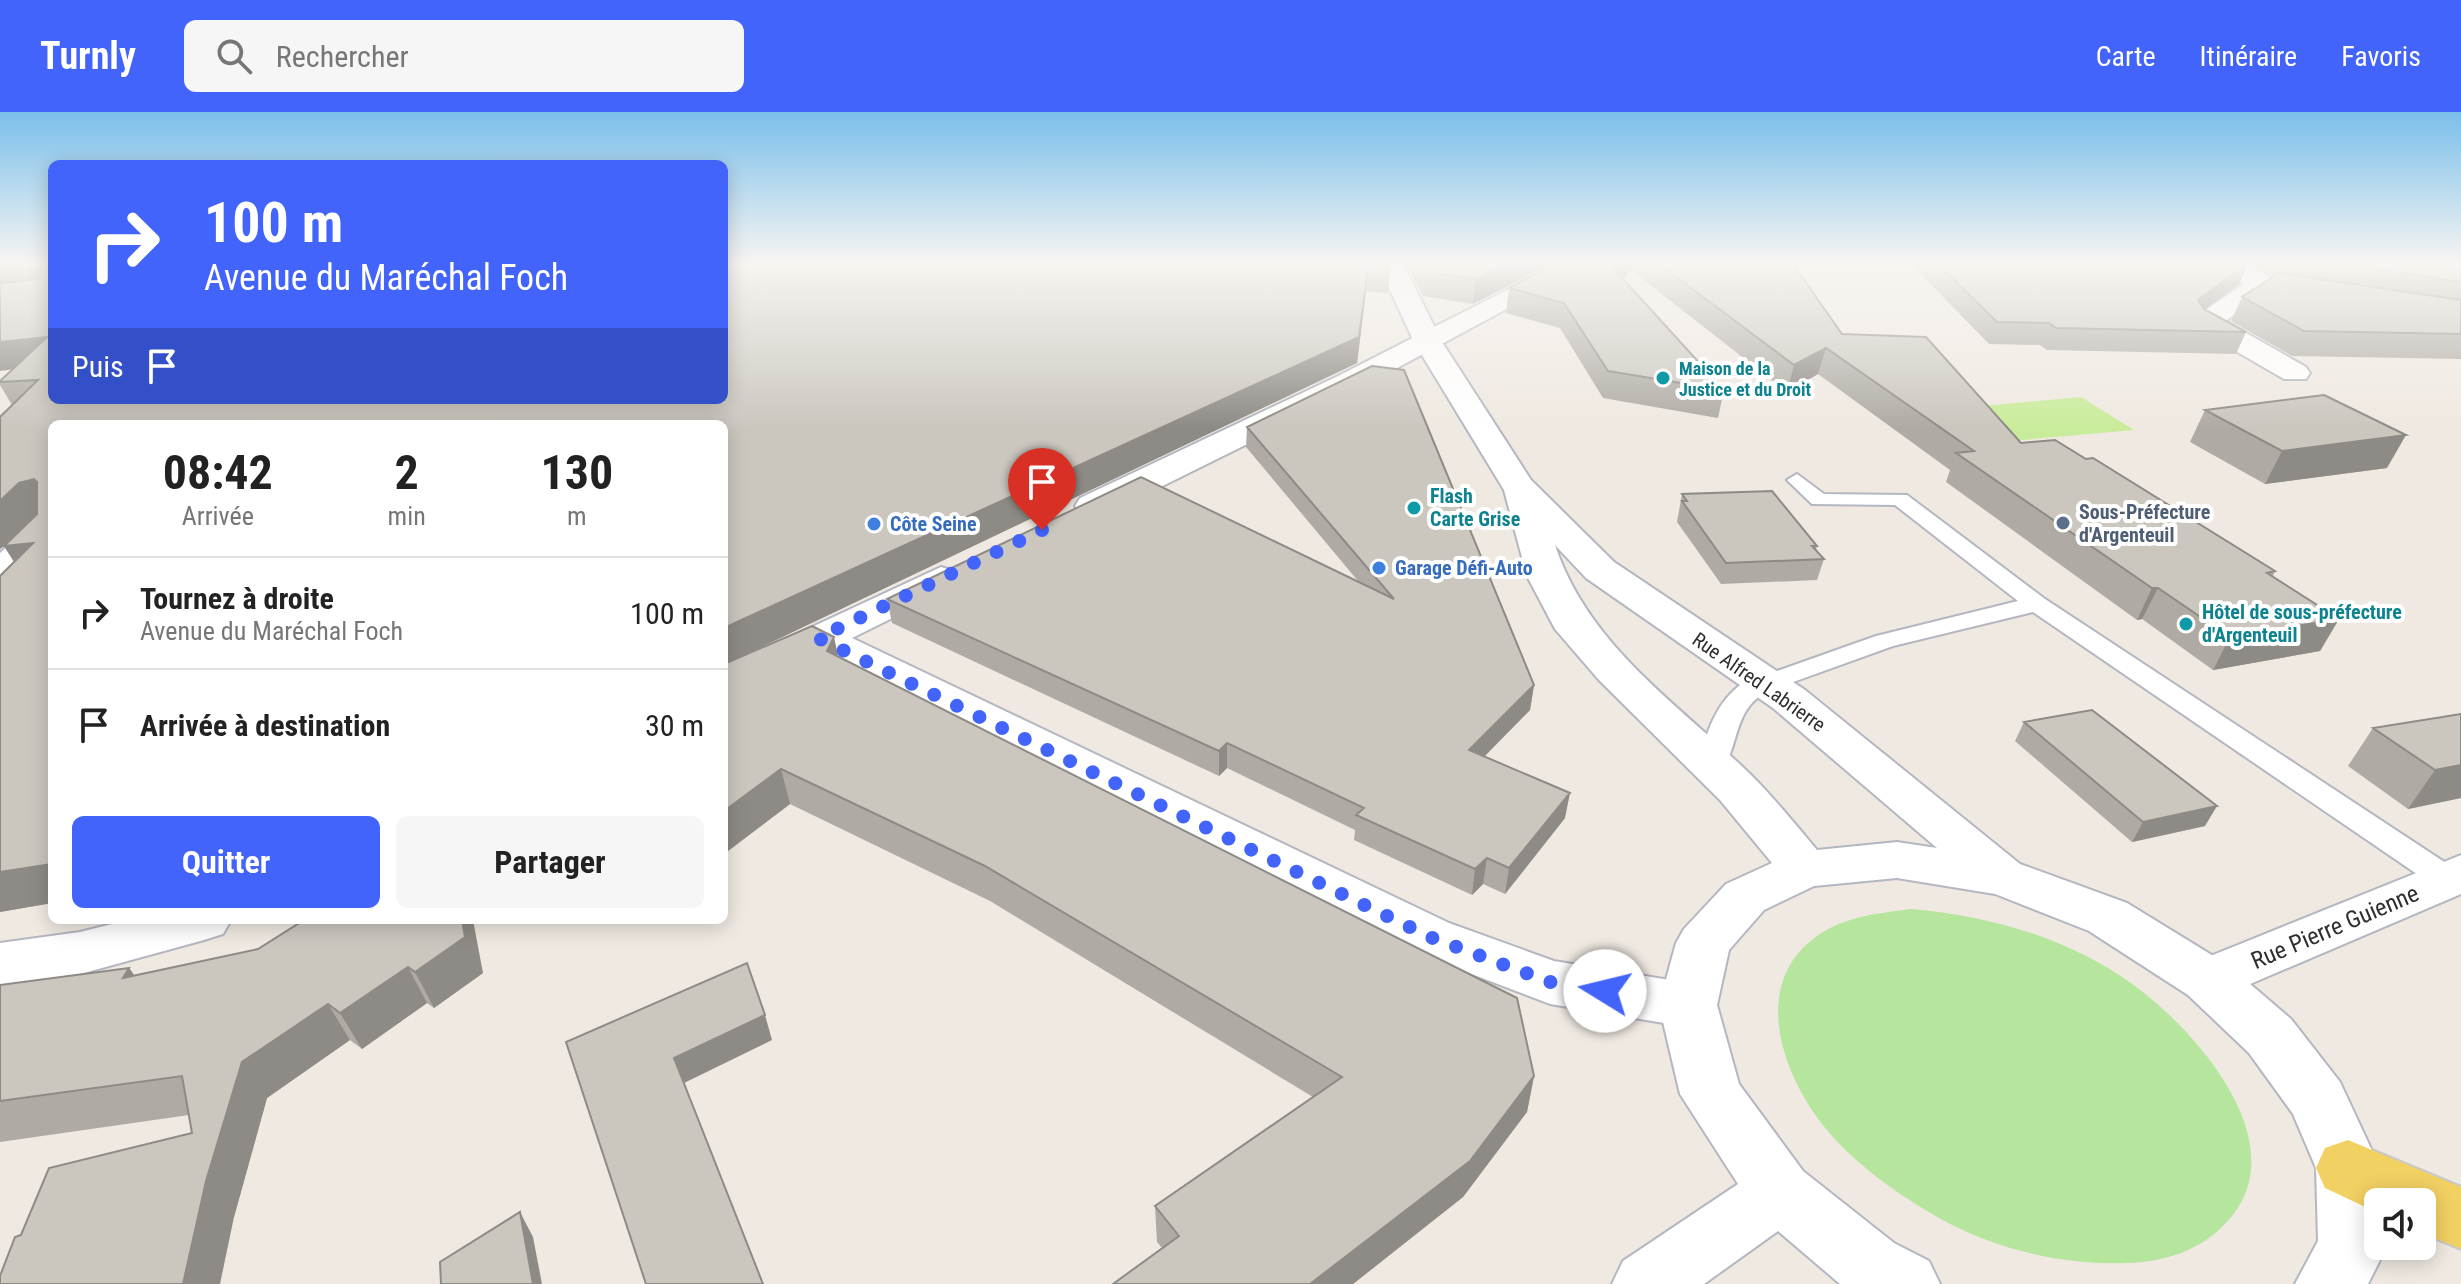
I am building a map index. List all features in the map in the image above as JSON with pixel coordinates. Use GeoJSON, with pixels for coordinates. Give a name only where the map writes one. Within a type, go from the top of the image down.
{"type":"FeatureCollection","features":[{"type":"Feature","properties":{"kind":"main road"},"geometry":{"type":"LineString","coordinates":[[2348,1168],[2461,1219]]}},
{"type":"Feature","properties":{"kind":"street","name":"Rue Alfred Labrierre"},"geometry":{"type":"LineString","coordinates":[[1417,319],[1518,486],[1600,570],[1789,699],[2003,877]]}},
{"type":"Feature","properties":{"kind":"street"},"geometry":{"type":"LineString","coordinates":[[1062,521],[1473,319]]}},
{"type":"Feature","properties":{"kind":"street"},"geometry":{"type":"LineString","coordinates":[[2211,319],[2206,322],[2295,373]]}},
{"type":"Feature","properties":{"kind":"street","name":"Rue Alfred Labrierre"},"geometry":{"type":"LineString","coordinates":[[1518,486],[1546,576],[1576,629],[1614,671],[1712,765],[1805,869]]}},
{"type":"Feature","properties":{"kind":"street"},"geometry":{"type":"LineString","coordinates":[[0,574],[48,527]]}},
{"type":"Feature","properties":{"kind":"street"},"geometry":{"type":"LineString","coordinates":[[728,683],[976,562]]}},
{"type":"Feature","properties":{"kind":"street"},"geometry":{"type":"LineString","coordinates":[[818,638],[1430,937],[1550,982],[1688,1005]]}},
{"type":"Feature","properties":{"kind":"street"},"geometry":{"type":"LineString","coordinates":[[1905,1284],[1870,1266],[1780,1192],[1711,1094],[1688,1005],[1703,943],[1745,897],[1805,869],[1897,860],[2003,877],[2108,917],[2208,980],[2270,1036],[2318,1100],[2348,1168],[2352,1248],[2330,1284]]}},
{"type":"Feature","properties":{"kind":"street","name":"Rue Pierre Guienne"},"geometry":{"type":"LineString","coordinates":[[2208,980],[2454,876]]}},
{"type":"Feature","properties":{"kind":"street"},"geometry":{"type":"LineString","coordinates":[[0,964],[80,953],[189,924]]}},
{"type":"Feature","properties":{"kind":"street"},"geometry":{"type":"LineString","coordinates":[[1647,1284],[1780,1192]]}},
{"type":"Feature","properties":{"kind":"lane"},"geometry":{"type":"LineString","coordinates":[[1797,480],[1819,500],[1900,499],[2037,604],[2454,876]]}},
{"type":"Feature","properties":{"kind":"lane"},"geometry":{"type":"LineString","coordinates":[[1712,765],[1728,715],[1743,695],[1765,683],[1850,651],[1973,617],[2037,604]]}},
{"type":"Feature","properties":{"kind":"green space"},"geometry":{"type":"Polygon","coordinates":[[[2081,397],[2134,430],[1988,443],[1940,410],[2081,397]]]}},
{"type":"Feature","properties":{"kind":"green space"},"geometry":{"type":"Polygon","coordinates":[[[1911,909],[1970,917],[2056,942],[2110,969],[2135,986],[2187,1033],[2233,1096],[2247,1131],[2251,1165],[2244,1198],[2221,1228],[2190,1249],[2166,1258],[2140,1262],[2103,1263],[2030,1253],[1983,1239],[1939,1218],[1879,1179],[1839,1143],[1811,1108],[1785,1056],[1779,1028],[1779,1001],[1785,975],[1799,952],[1823,932],[1866,916],[1911,909]]]}},
{"type":"Feature","properties":{"kind":"building","name":"Côte Seine"},"geometry":{"type":"Polygon","coordinates":[[[0,319],[48,319],[48,404],[728,404],[728,319],[1361,319],[1359,337],[728,626],[728,420],[48,420],[48,865],[0,872],[0,576],[33,543],[4,546],[37,514],[37,482],[34,479],[19,483],[0,501],[0,417],[38,380],[0,381],[47,337],[0,342],[0,319]]]}},
{"type":"Feature","properties":{"kind":"building"},"geometry":{"type":"Polygon","coordinates":[[[1574,319],[1659,319],[1724,390],[1608,371],[1574,319]]]}},
{"type":"Feature","properties":{"kind":"building"},"geometry":{"type":"Polygon","coordinates":[[[1732,319],[1831,319],[1842,334],[1926,337],[2021,443],[2055,440],[2086,459],[2093,458],[2275,571],[2267,573],[2339,619],[2230,637],[2158,588],[2152,588],[1956,453],[1974,451],[1826,348],[1794,365],[1732,319]]]}},
{"type":"Feature","properties":{"kind":"building"},"geometry":{"type":"Polygon","coordinates":[[[1994,319],[2222,319],[2246,332],[2056,328],[2049,323],[1997,322],[1994,319]]]}},
{"type":"Feature","properties":{"kind":"building"},"geometry":{"type":"Polygon","coordinates":[[[2282,319],[2461,319],[2461,334],[2304,331],[2282,319]]]}},
{"type":"Feature","properties":{"kind":"building"},"geometry":{"type":"Polygon","coordinates":[[[1372,366],[1404,370],[1534,685],[1469,750],[1570,793],[1509,868],[1487,858],[1475,869],[1356,815],[1364,808],[1227,743],[1219,751],[887,599],[1141,477],[1394,599],[1247,427],[1372,366]]]}},
{"type":"Feature","properties":{"kind":"building"},"geometry":{"type":"Polygon","coordinates":[[[2324,395],[2406,435],[2282,451],[2205,410],[2324,395]]]}},
{"type":"Feature","properties":{"kind":"building"},"geometry":{"type":"Polygon","coordinates":[[[1772,491],[1824,559],[1726,563],[1682,501],[1687,501],[1682,494],[1772,491]]]}},
{"type":"Feature","properties":{"kind":"building"},"geometry":{"type":"Polygon","coordinates":[[[812,626],[834,637],[827,651],[1517,998],[1534,1076],[1470,1161],[1310,1284],[1113,1284],[1179,1236],[1155,1206],[1342,1077],[985,866],[781,769],[728,808],[728,662],[812,626]]]}},
{"type":"Feature","properties":{"kind":"building"},"geometry":{"type":"Polygon","coordinates":[[[2092,710],[2217,806],[2143,822],[2024,722],[2092,710]]]}},
{"type":"Feature","properties":{"kind":"building"},"geometry":{"type":"Polygon","coordinates":[[[2461,714],[2461,765],[2435,770],[2373,728],[2461,714]]]}},
{"type":"Feature","properties":{"kind":"building"},"geometry":{"type":"Polygon","coordinates":[[[298,924],[463,924],[465,937],[415,972],[408,967],[340,1013],[328,1004],[242,1062],[206,1181],[183,1284],[0,1284],[0,1276],[15,1237],[21,1235],[49,1168],[192,1133],[182,1076],[0,1101],[0,985],[129,968],[123,978],[258,949],[298,924]]]}},
{"type":"Feature","properties":{"kind":"building"},"geometry":{"type":"Polygon","coordinates":[[[747,963],[765,1015],[674,1058],[763,1284],[646,1284],[566,1042],[747,963]]]}},
{"type":"Feature","properties":{"kind":"building"},"geometry":{"type":"Polygon","coordinates":[[[520,1212],[533,1284],[441,1284],[440,1262],[520,1212]]]}},
{"type":"Feature","properties":{"kind":"place","name":"Maison de la Justice et du Droit"},"geometry":{"type":"Point","coordinates":[1663,378]}},
{"type":"Feature","properties":{"kind":"place","name":"Flash Carte Grise"},"geometry":{"type":"Point","coordinates":[1414,508]}},
{"type":"Feature","properties":{"kind":"place","name":"Sous-Préfecture d'Argenteuil"},"geometry":{"type":"Point","coordinates":[2063,523]}},
{"type":"Feature","properties":{"kind":"place","name":"Côte Seine"},"geometry":{"type":"Point","coordinates":[874,524]}},
{"type":"Feature","properties":{"kind":"place","name":"Garage Défi-Auto"},"geometry":{"type":"Point","coordinates":[1379,568]}},
{"type":"Feature","properties":{"kind":"place","name":"Hôtel de sous-préfecture d'Argenteuil"},"geometry":{"type":"Point","coordinates":[2186,624]}},
{"type":"Feature","properties":{"kind":"route"},"geometry":{"type":"LineString","coordinates":[[1042,530],[818,638],[1430,937],[1550,982],[1605,991]]}}]}
